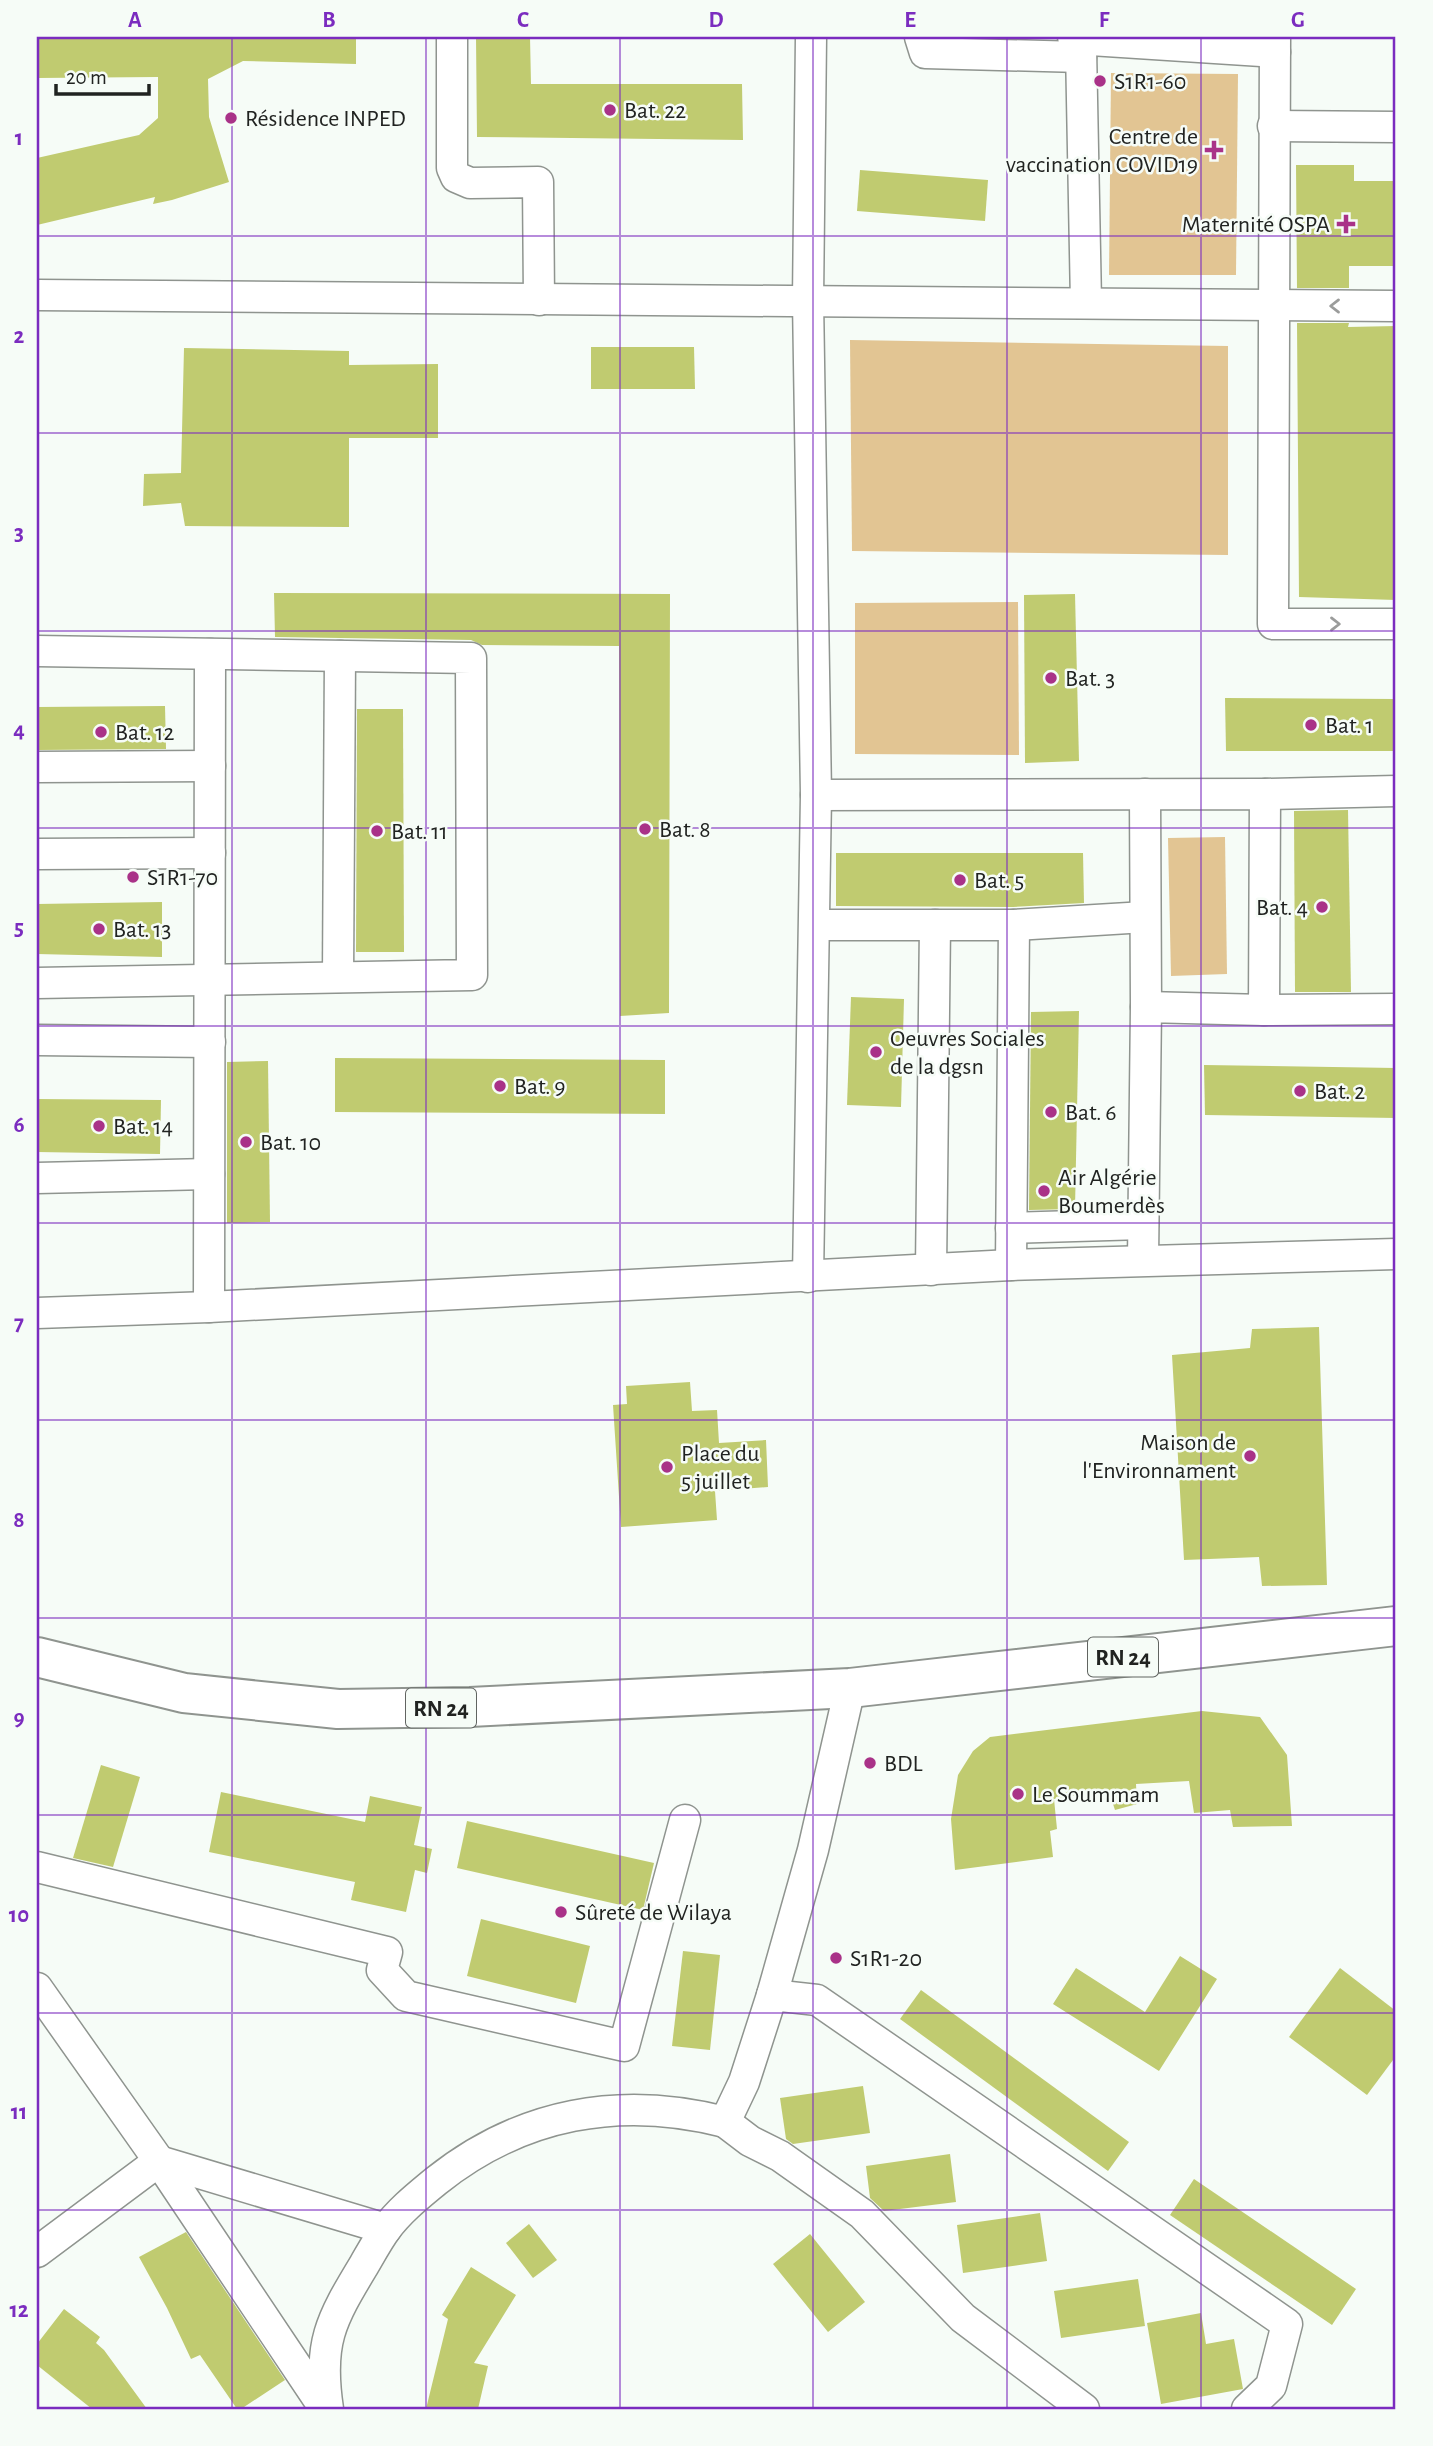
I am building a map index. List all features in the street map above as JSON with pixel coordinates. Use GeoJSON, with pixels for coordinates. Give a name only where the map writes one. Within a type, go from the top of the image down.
{"type":"FeatureCollection","features":[{"type":"Feature","properties":{"kind":"main road","name":"RN 24"},"geometry":{"type":"LineString","coordinates":[[37,1657],[184,1693],[338,1709],[470,1707],[850,1688],[1395,1624]]}},
{"type":"Feature","properties":{"kind":"street"},"geometry":{"type":"LineString","coordinates":[[452,37],[452,168],[456,177],[470,183],[538,182],[539,300]]}},
{"type":"Feature","properties":{"kind":"street"},"geometry":{"type":"LineString","coordinates":[[808,1277],[816,796],[808,300],[811,37]]}},
{"type":"Feature","properties":{"kind":"street"},"geometry":{"type":"LineString","coordinates":[[920,37],[925,53],[1076,44],[1275,44],[1273,624],[1396,624]]}},
{"type":"Feature","properties":{"kind":"street"},"geometry":{"type":"LineString","coordinates":[[1076,44],[1086,303]]}},
{"type":"Feature","properties":{"kind":"street"},"geometry":{"type":"LineString","coordinates":[[1273,126],[1396,127]]}},
{"type":"Feature","properties":{"kind":"street"},"geometry":{"type":"LineString","coordinates":[[37,295],[1396,306]]}},
{"type":"Feature","properties":{"kind":"street"},"geometry":{"type":"LineString","coordinates":[[37,651],[471,658],[472,975],[37,983]]}},
{"type":"Feature","properties":{"kind":"street"},"geometry":{"type":"LineString","coordinates":[[209,1307],[210,654]]}},
{"type":"Feature","properties":{"kind":"street"},"geometry":{"type":"LineString","coordinates":[[338,977],[340,656]]}},
{"type":"Feature","properties":{"kind":"street"},"geometry":{"type":"LineString","coordinates":[[37,767],[210,766]]}},
{"type":"Feature","properties":{"kind":"street"},"geometry":{"type":"LineString","coordinates":[[816,796],[1396,791]]}},
{"type":"Feature","properties":{"kind":"street"},"geometry":{"type":"LineString","coordinates":[[1143,1260],[1145,794]]}},
{"type":"Feature","properties":{"kind":"street"},"geometry":{"type":"LineString","coordinates":[[1264,1010],[1265,794]]}},
{"type":"Feature","properties":{"kind":"street"},"geometry":{"type":"LineString","coordinates":[[37,854],[210,853]]}},
{"type":"Feature","properties":{"kind":"street"},"geometry":{"type":"LineString","coordinates":[[815,925],[1014,925],[1145,917]]}},
{"type":"Feature","properties":{"kind":"street"},"geometry":{"type":"LineString","coordinates":[[931,1270],[935,925]]}},
{"type":"Feature","properties":{"kind":"street"},"geometry":{"type":"LineString","coordinates":[[1010,1265],[1014,925]]}},
{"type":"Feature","properties":{"kind":"street"},"geometry":{"type":"LineString","coordinates":[[1146,1007],[1396,1009]]}},
{"type":"Feature","properties":{"kind":"street"},"geometry":{"type":"LineString","coordinates":[[37,1040],[209,1042]]}},
{"type":"Feature","properties":{"kind":"street"},"geometry":{"type":"LineString","coordinates":[[37,1178],[209,1174]]}},
{"type":"Feature","properties":{"kind":"street"},"geometry":{"type":"LineString","coordinates":[[1011,1228],[1143,1224]]}},
{"type":"Feature","properties":{"kind":"street"},"geometry":{"type":"LineString","coordinates":[[37,1313],[209,1307],[1010,1265],[1396,1254]]}},
{"type":"Feature","properties":{"kind":"street"},"geometry":{"type":"LineString","coordinates":[[725,2122],[744,2082],[772,1995],[813,1850],[850,1688]]}},
{"type":"Feature","properties":{"kind":"street"},"geometry":{"type":"LineString","coordinates":[[37,1867],[387,1952],[382,1970],[406,1996],[624,2046],[685,1820]]}},
{"type":"Feature","properties":{"kind":"street"},"geometry":{"type":"LineString","coordinates":[[37,1989],[159,2161],[326,2409]]}},
{"type":"Feature","properties":{"kind":"street"},"geometry":{"type":"LineString","coordinates":[[772,1995],[817,2000],[1287,2324],[1271,2386],[1247,2409]]}},
{"type":"Feature","properties":{"kind":"street"},"geometry":{"type":"LineString","coordinates":[[326,2409],[323,2375],[327,2338],[342,2301],[386,2229],[411,2202],[450,2169],[501,2138],[549,2120],[601,2111],[688,2113],[725,2122],[750,2141],[780,2156],[862,2214],[963,2318],[1084,2409]]}},
{"type":"Feature","properties":{"kind":"street"},"geometry":{"type":"LineString","coordinates":[[159,2161],[386,2229]]}},
{"type":"Feature","properties":{"kind":"street"},"geometry":{"type":"LineString","coordinates":[[37,2252],[159,2161]]}},
{"type":"Feature","properties":{"kind":"shaded area"},"geometry":{"type":"Polygon","coordinates":[[[1111,73],[1238,74],[1236,275],[1109,275],[1111,73]]]}},
{"type":"Feature","properties":{"kind":"shaded area"},"geometry":{"type":"Polygon","coordinates":[[[850,340],[1228,346],[1228,555],[852,551],[850,340]]]}},
{"type":"Feature","properties":{"kind":"shaded area"},"geometry":{"type":"Polygon","coordinates":[[[1018,602],[1019,755],[855,754],[855,603],[1018,602]]]}},
{"type":"Feature","properties":{"kind":"shaded area"},"geometry":{"type":"Polygon","coordinates":[[[1225,837],[1227,974],[1171,976],[1168,838],[1225,837]]]}},
{"type":"Feature","properties":{"kind":"building"},"geometry":{"type":"Polygon","coordinates":[[[37,37],[356,37],[356,64],[243,61],[208,79],[209,117],[229,182],[172,200],[153,204],[155,197],[37,225],[37,158],[139,135],[158,118],[158,77],[37,78],[37,37]]]}},
{"type":"Feature","properties":{"kind":"building","name":"Bat. 22"},"geometry":{"type":"Polygon","coordinates":[[[476,37],[530,37],[531,84],[742,84],[743,140],[477,137],[476,37]]]}},
{"type":"Feature","properties":{"kind":"building","name":"Maternité OSPA"},"geometry":{"type":"Polygon","coordinates":[[[1296,165],[1354,165],[1354,181],[1396,181],[1396,266],[1349,266],[1349,288],[1297,288],[1296,165]]]}},
{"type":"Feature","properties":{"kind":"building"},"geometry":{"type":"Polygon","coordinates":[[[860,170],[988,180],[985,221],[857,211],[860,170]]]}},
{"type":"Feature","properties":{"kind":"building"},"geometry":{"type":"Polygon","coordinates":[[[1297,323],[1349,323],[1348,327],[1396,326],[1396,600],[1299,597],[1297,323]]]}},
{"type":"Feature","properties":{"kind":"building"},"geometry":{"type":"Polygon","coordinates":[[[591,347],[694,347],[695,389],[591,389],[591,347]]]}},
{"type":"Feature","properties":{"kind":"building"},"geometry":{"type":"Polygon","coordinates":[[[184,348],[349,351],[349,365],[438,364],[438,438],[349,438],[349,527],[185,526],[181,503],[143,506],[144,474],[181,473],[184,348]]]}},
{"type":"Feature","properties":{"kind":"building","name":"Bat. 8"},"geometry":{"type":"Polygon","coordinates":[[[274,593],[670,594],[669,1013],[620,1016],[619,646],[482,645],[471,640],[275,637],[274,593]]]}},
{"type":"Feature","properties":{"kind":"building","name":"Bat. 3"},"geometry":{"type":"Polygon","coordinates":[[[1075,594],[1079,761],[1025,763],[1024,595],[1075,594]]]}},
{"type":"Feature","properties":{"kind":"building","name":"Bat. 1"},"geometry":{"type":"Polygon","coordinates":[[[1225,698],[1396,699],[1396,751],[1226,751],[1225,698]]]}},
{"type":"Feature","properties":{"kind":"building","name":"Bat. 12"},"geometry":{"type":"Polygon","coordinates":[[[165,706],[166,749],[37,750],[37,707],[165,706]]]}},
{"type":"Feature","properties":{"kind":"building","name":"Bat. 11"},"geometry":{"type":"Polygon","coordinates":[[[357,709],[403,709],[404,952],[356,952],[357,709]]]}},
{"type":"Feature","properties":{"kind":"building","name":"Bat. 4"},"geometry":{"type":"Polygon","coordinates":[[[1348,810],[1351,992],[1295,992],[1294,811],[1348,810]]]}},
{"type":"Feature","properties":{"kind":"building","name":"Bat. 5"},"geometry":{"type":"Polygon","coordinates":[[[836,853],[1083,853],[1084,903],[1013,907],[836,906],[836,853]]]}},
{"type":"Feature","properties":{"kind":"building","name":"Bat. 13"},"geometry":{"type":"Polygon","coordinates":[[[162,902],[162,957],[37,954],[37,904],[162,902]]]}},
{"type":"Feature","properties":{"kind":"building","name":"Oeuvres Sociales de la dgsn"},"geometry":{"type":"Polygon","coordinates":[[[851,997],[904,999],[901,1107],[847,1105],[851,997]]]}},
{"type":"Feature","properties":{"kind":"building","name":"Bat. 6"},"geometry":{"type":"Polygon","coordinates":[[[1079,1011],[1075,1209],[1029,1210],[1031,1012],[1079,1011]]]}},
{"type":"Feature","properties":{"kind":"building","name":"Bat. 9"},"geometry":{"type":"Polygon","coordinates":[[[335,1058],[665,1060],[665,1114],[335,1112],[335,1058]]]}},
{"type":"Feature","properties":{"kind":"building","name":"Bat. 10"},"geometry":{"type":"Polygon","coordinates":[[[268,1061],[270,1222],[227,1223],[227,1062],[268,1061]]]}},
{"type":"Feature","properties":{"kind":"building","name":"Bat. 2"},"geometry":{"type":"Polygon","coordinates":[[[1204,1065],[1396,1068],[1396,1118],[1205,1115],[1204,1065]]]}},
{"type":"Feature","properties":{"kind":"building","name":"Bat. 14"},"geometry":{"type":"Polygon","coordinates":[[[37,1099],[161,1100],[160,1154],[37,1152],[37,1099]]]}},
{"type":"Feature","properties":{"kind":"building","name":"Maison de l'Environnament"},"geometry":{"type":"Polygon","coordinates":[[[1319,1327],[1327,1585],[1262,1586],[1259,1557],[1184,1560],[1172,1355],[1250,1348],[1252,1329],[1319,1327]]]}},
{"type":"Feature","properties":{"kind":"building"},"geometry":{"type":"Polygon","coordinates":[[[690,1382],[692,1411],[717,1410],[719,1443],[766,1440],[768,1487],[715,1491],[717,1520],[621,1527],[613,1405],[627,1404],[626,1386],[690,1382]]]}},
{"type":"Feature","properties":{"kind":"building","name":"Le Soummam"},"geometry":{"type":"Polygon","coordinates":[[[1202,1711],[1260,1717],[1287,1755],[1292,1826],[1233,1827],[1230,1810],[1194,1813],[1189,1781],[1136,1784],[1137,1804],[1115,1810],[1108,1789],[1054,1799],[1057,1829],[1050,1831],[1053,1857],[955,1870],[951,1819],[958,1775],[973,1751],[990,1737],[1202,1711]]]}},
{"type":"Feature","properties":{"kind":"building"},"geometry":{"type":"Polygon","coordinates":[[[101,1765],[140,1777],[113,1867],[73,1858],[101,1765]]]}},
{"type":"Feature","properties":{"kind":"building"},"geometry":{"type":"Polygon","coordinates":[[[221,1792],[365,1822],[370,1796],[422,1807],[414,1845],[432,1849],[427,1873],[415,1870],[406,1912],[351,1900],[355,1882],[209,1852],[221,1792]]]}},
{"type":"Feature","properties":{"kind":"building"},"geometry":{"type":"Polygon","coordinates":[[[467,1821],[654,1863],[643,1910],[457,1868],[467,1821]]]}},
{"type":"Feature","properties":{"kind":"building"},"geometry":{"type":"Polygon","coordinates":[[[481,1919],[590,1946],[576,2003],[467,1976],[481,1919]]]}},
{"type":"Feature","properties":{"kind":"building"},"geometry":{"type":"Polygon","coordinates":[[[683,1951],[720,1955],[710,2050],[672,2046],[683,1951]]]}},
{"type":"Feature","properties":{"kind":"building"},"geometry":{"type":"Polygon","coordinates":[[[1180,1956],[1217,1979],[1159,2071],[1053,2004],[1076,1968],[1145,2012],[1180,1956]]]}},
{"type":"Feature","properties":{"kind":"building"},"geometry":{"type":"Polygon","coordinates":[[[1340,1968],[1396,2011],[1396,2056],[1367,2095],[1289,2037],[1340,1968]]]}},
{"type":"Feature","properties":{"kind":"building"},"geometry":{"type":"Polygon","coordinates":[[[921,1990],[1129,2142],[1108,2171],[900,2019],[921,1990]]]}},
{"type":"Feature","properties":{"kind":"building"},"geometry":{"type":"Polygon","coordinates":[[[863,2086],[870,2133],[793,2144],[786,2139],[780,2098],[863,2086]]]}},
{"type":"Feature","properties":{"kind":"building"},"geometry":{"type":"Polygon","coordinates":[[[950,2154],[956,2202],[884,2211],[870,2198],[866,2166],[950,2154]]]}},
{"type":"Feature","properties":{"kind":"building"},"geometry":{"type":"Polygon","coordinates":[[[1194,2179],[1356,2289],[1332,2325],[1170,2215],[1194,2179]]]}},
{"type":"Feature","properties":{"kind":"building"},"geometry":{"type":"Polygon","coordinates":[[[1040,2213],[1047,2261],[963,2273],[957,2225],[1040,2213]]]}},
{"type":"Feature","properties":{"kind":"building"},"geometry":{"type":"Polygon","coordinates":[[[529,2224],[557,2260],[533,2278],[506,2243],[529,2224]]]}},
{"type":"Feature","properties":{"kind":"building"},"geometry":{"type":"Polygon","coordinates":[[[186,2232],[285,2380],[241,2409],[237,2409],[200,2355],[191,2359],[139,2257],[186,2232]]]}},
{"type":"Feature","properties":{"kind":"building"},"geometry":{"type":"Polygon","coordinates":[[[810,2234],[865,2302],[828,2332],[773,2264],[810,2234]]]}},
{"type":"Feature","properties":{"kind":"building"},"geometry":{"type":"Polygon","coordinates":[[[471,2267],[516,2295],[474,2363],[488,2366],[478,2409],[426,2409],[448,2319],[442,2315],[471,2267]]]}},
{"type":"Feature","properties":{"kind":"building"},"geometry":{"type":"Polygon","coordinates":[[[1138,2279],[1145,2326],[1061,2338],[1054,2291],[1138,2279]]]}},
{"type":"Feature","properties":{"kind":"building"},"geometry":{"type":"Polygon","coordinates":[[[64,2309],[100,2337],[96,2343],[147,2409],[92,2409],[37,2365],[37,2344],[64,2309]]]}},
{"type":"Feature","properties":{"kind":"building"},"geometry":{"type":"Polygon","coordinates":[[[1201,2313],[1206,2344],[1234,2339],[1243,2389],[1161,2404],[1147,2323],[1201,2313]]]}},
{"type":"Feature","properties":{"kind":"place","name":"S1R1-60"},"geometry":{"type":"Point","coordinates":[1100,81]}},
{"type":"Feature","properties":{"kind":"place","name":"Bat. 22"},"geometry":{"type":"Point","coordinates":[610,110]}},
{"type":"Feature","properties":{"kind":"place","name":"Résidence INPED"},"geometry":{"type":"Point","coordinates":[231,118]}},
{"type":"Feature","properties":{"kind":"place","name":"Centre de vaccination COVID19"},"geometry":{"type":"Point","coordinates":[1214,150]}},
{"type":"Feature","properties":{"kind":"place","name":"Maternité OSPA"},"geometry":{"type":"Point","coordinates":[1346,224]}},
{"type":"Feature","properties":{"kind":"place","name":"Bat. 3"},"geometry":{"type":"Point","coordinates":[1051,678]}},
{"type":"Feature","properties":{"kind":"place","name":"Bat. 1"},"geometry":{"type":"Point","coordinates":[1311,725]}},
{"type":"Feature","properties":{"kind":"place","name":"Bat. 12"},"geometry":{"type":"Point","coordinates":[101,732]}},
{"type":"Feature","properties":{"kind":"place","name":"Bat. 8"},"geometry":{"type":"Point","coordinates":[645,829]}},
{"type":"Feature","properties":{"kind":"place","name":"Bat. 11"},"geometry":{"type":"Point","coordinates":[377,831]}},
{"type":"Feature","properties":{"kind":"place","name":"S1R1-70"},"geometry":{"type":"Point","coordinates":[133,877]}},
{"type":"Feature","properties":{"kind":"place","name":"Bat. 5"},"geometry":{"type":"Point","coordinates":[960,880]}},
{"type":"Feature","properties":{"kind":"place","name":"Bat. 4"},"geometry":{"type":"Point","coordinates":[1322,907]}},
{"type":"Feature","properties":{"kind":"place","name":"Bat. 13"},"geometry":{"type":"Point","coordinates":[99,929]}},
{"type":"Feature","properties":{"kind":"place","name":"Oeuvres Sociales de la dgsn"},"geometry":{"type":"Point","coordinates":[876,1052]}},
{"type":"Feature","properties":{"kind":"place","name":"Bat. 9"},"geometry":{"type":"Point","coordinates":[500,1086]}},
{"type":"Feature","properties":{"kind":"place","name":"Bat. 2"},"geometry":{"type":"Point","coordinates":[1300,1091]}},
{"type":"Feature","properties":{"kind":"place","name":"Bat. 6"},"geometry":{"type":"Point","coordinates":[1051,1112]}},
{"type":"Feature","properties":{"kind":"place","name":"Bat. 14"},"geometry":{"type":"Point","coordinates":[99,1126]}},
{"type":"Feature","properties":{"kind":"place","name":"Bat. 10"},"geometry":{"type":"Point","coordinates":[246,1142]}},
{"type":"Feature","properties":{"kind":"place","name":"Air Algérie Boumerdès"},"geometry":{"type":"Point","coordinates":[1044,1191]}},
{"type":"Feature","properties":{"kind":"place","name":"Maison de l'Environnament"},"geometry":{"type":"Point","coordinates":[1250,1456]}},
{"type":"Feature","properties":{"kind":"place","name":"Place du 5 juillet"},"geometry":{"type":"Point","coordinates":[667,1467]}},
{"type":"Feature","properties":{"kind":"place","name":"BDL"},"geometry":{"type":"Point","coordinates":[870,1763]}},
{"type":"Feature","properties":{"kind":"place","name":"Le Soummam"},"geometry":{"type":"Point","coordinates":[1018,1794]}},
{"type":"Feature","properties":{"kind":"place","name":"Sûreté de Wilaya"},"geometry":{"type":"Point","coordinates":[561,1912]}},
{"type":"Feature","properties":{"kind":"place","name":"S1R1-20"},"geometry":{"type":"Point","coordinates":[836,1958]}}]}
